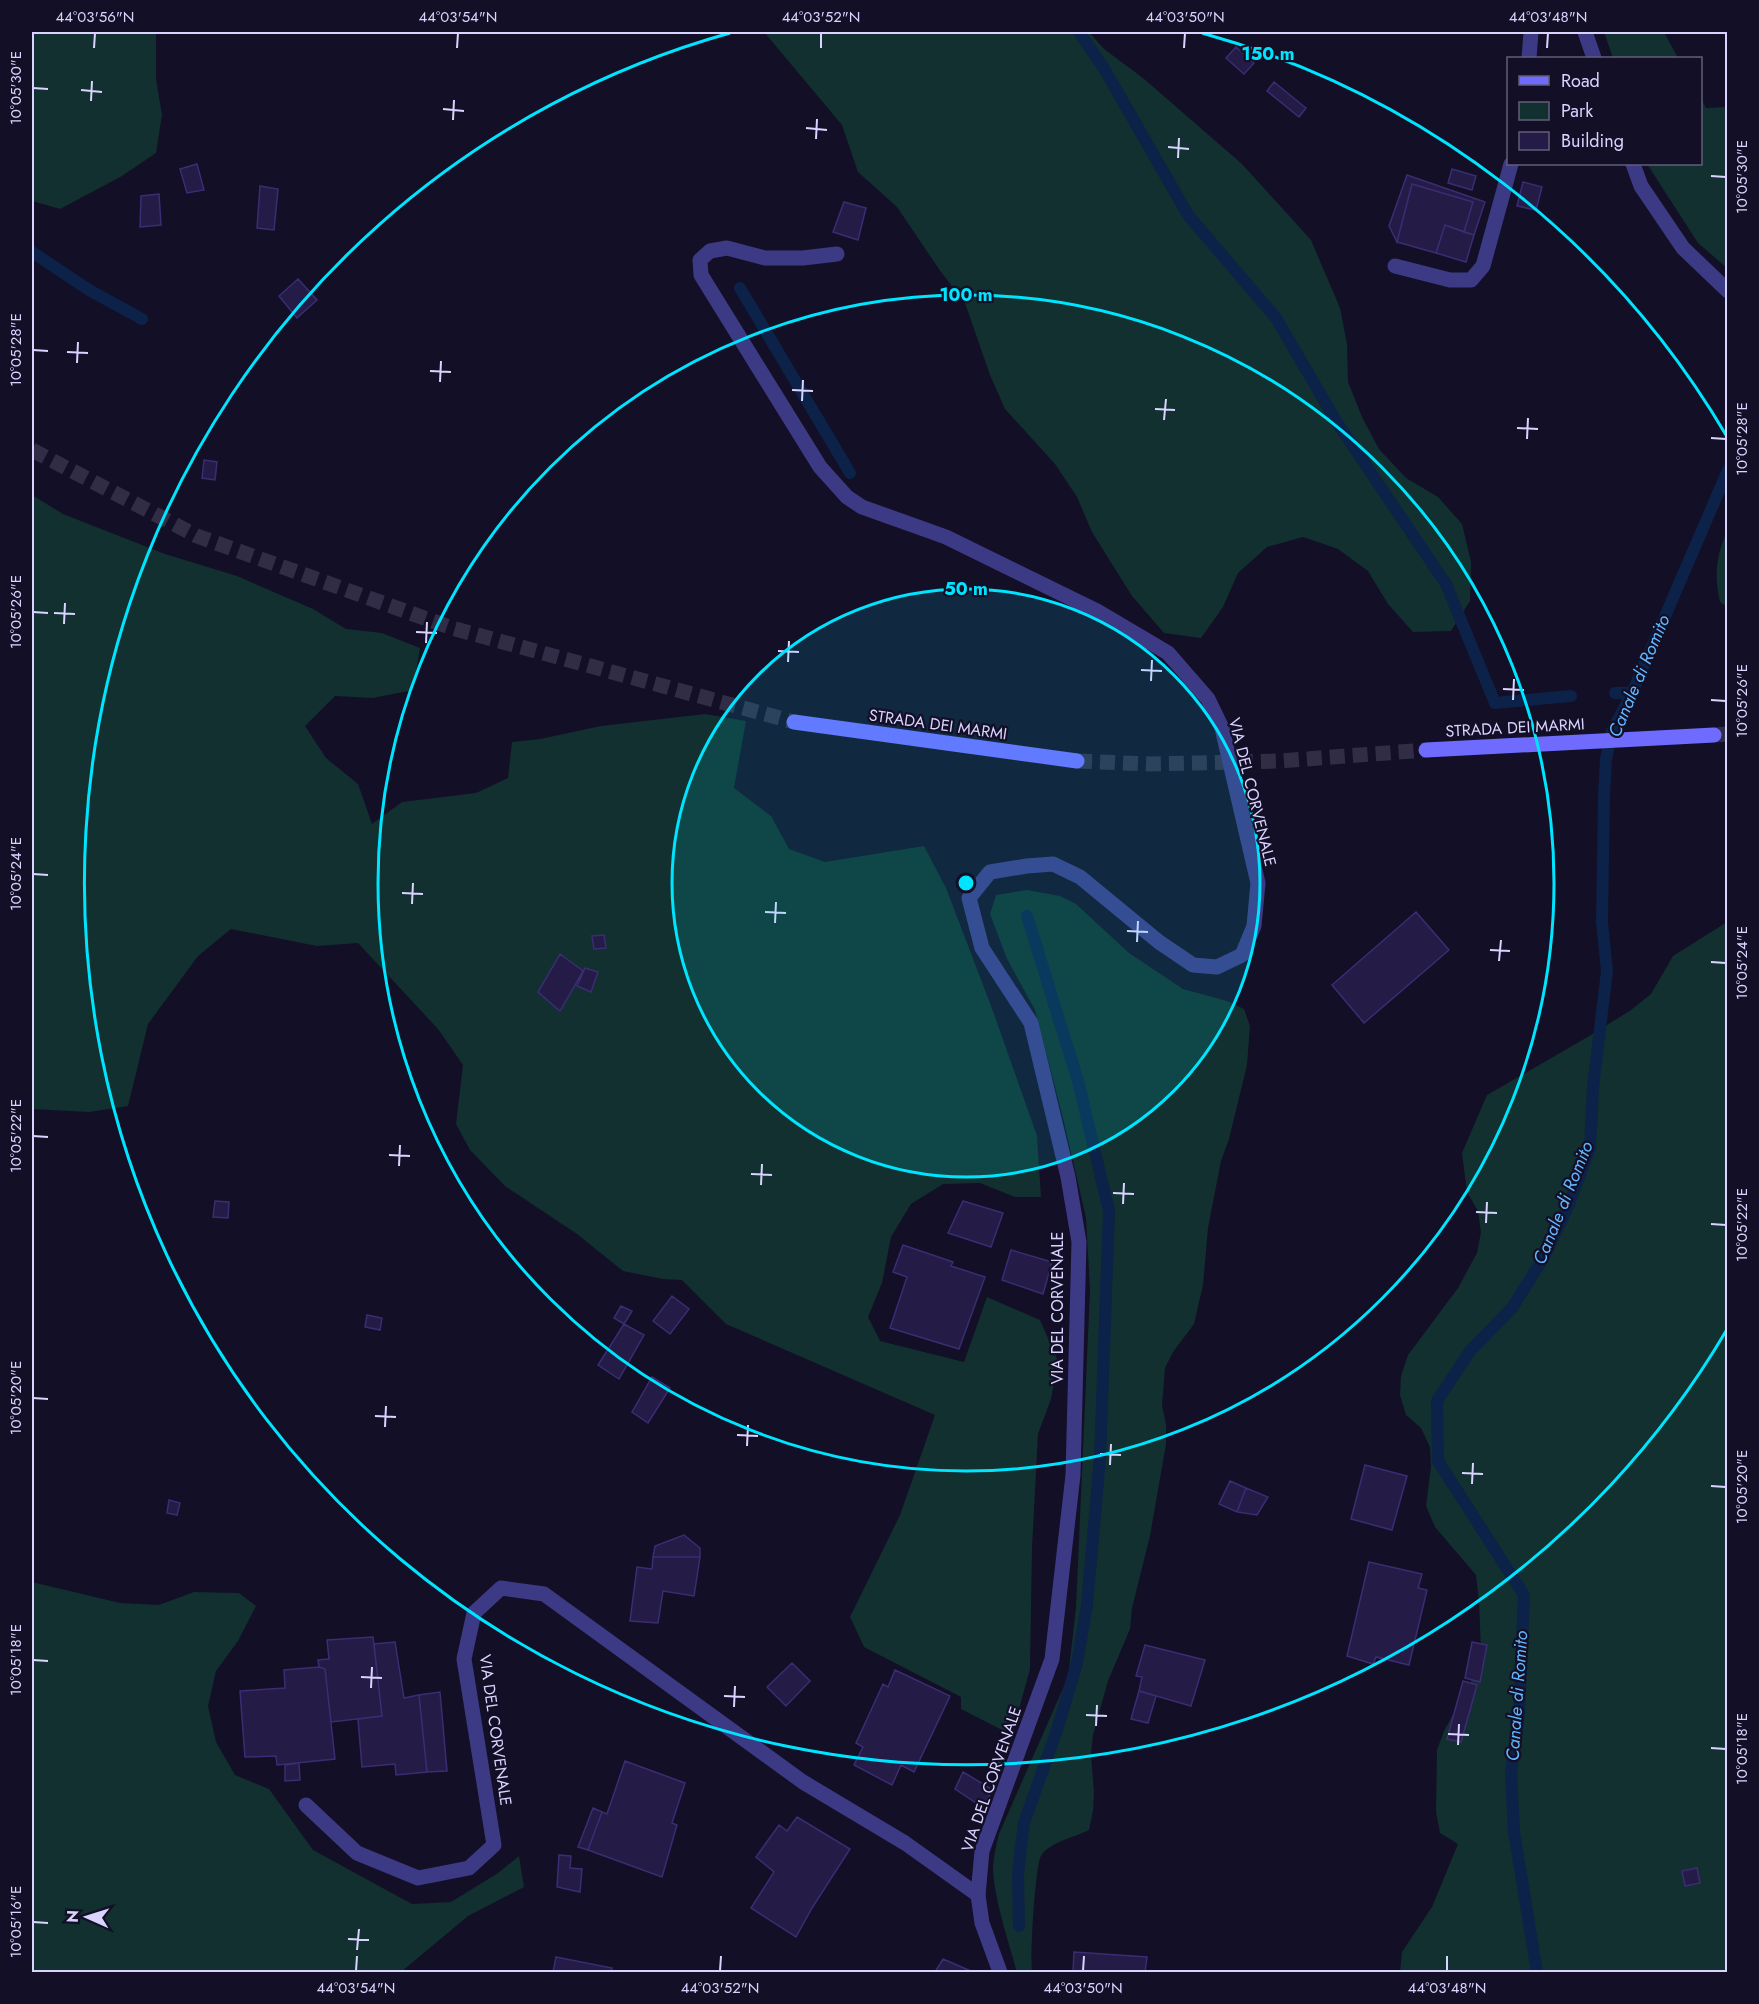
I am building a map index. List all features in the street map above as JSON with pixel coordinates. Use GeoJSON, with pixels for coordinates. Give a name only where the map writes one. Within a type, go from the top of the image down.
{"type":"FeatureCollection","features":[{"type":"Feature","properties":{"kind":"main road","name":"STRADA DEI MARMI"},"geometry":{"type":"LineString","coordinates":[[794,722],[1077,761]]}},
{"type":"Feature","properties":{"kind":"main road","name":"STRADA DEI MARMI"},"geometry":{"type":"LineString","coordinates":[[1426,750],[1714,735]]}},
{"type":"Feature","properties":{"kind":"street"},"geometry":{"type":"LineString","coordinates":[[1529,57],[1530,32]]}},
{"type":"Feature","properties":{"kind":"street"},"geometry":{"type":"LineString","coordinates":[[1584,32],[1594,57]]}},
{"type":"Feature","properties":{"kind":"street"},"geometry":{"type":"LineString","coordinates":[[1395,266],[1450,280],[1471,280],[1483,266],[1511,165]]}},
{"type":"Feature","properties":{"kind":"street"},"geometry":{"type":"LineString","coordinates":[[1633,165],[1641,186],[1683,248],[1728,291]]}},
{"type":"Feature","properties":{"kind":"street","name":"VIA DEL CORVENALE"},"geometry":{"type":"LineString","coordinates":[[837,254],[803,258],[765,258],[727,248],[710,251],[700,260],[701,275],[820,467],[847,497],[862,507],[946,537],[997,561],[1097,610],[1168,653],[1208,699],[1222,728],[1258,883],[1254,926],[1242,955],[1217,967],[1193,966],[1159,942],[1080,877],[1053,864],[990,872],[969,898],[982,948],[1031,1023],[1068,1177],[1079,1242],[1073,1475],[1052,1659],[982,1851],[978,1895],[982,1923],[1000,1972]]}},
{"type":"Feature","properties":{"kind":"street","name":"VIA DEL CORVENALE"},"geometry":{"type":"LineString","coordinates":[[306,1805],[357,1853],[418,1878],[469,1868],[494,1845],[464,1659],[474,1613],[501,1588],[544,1594],[802,1782],[905,1843],[978,1895]]}},
{"type":"Feature","properties":{"kind":"green space"},"geometry":{"type":"Polygon","coordinates":[[[32,32],[156,32],[156,79],[162,115],[156,153],[122,176],[60,209],[32,201],[32,32]]]}},
{"type":"Feature","properties":{"kind":"green space"},"geometry":{"type":"Polygon","coordinates":[[[764,32],[1089,32],[1104,49],[1143,78],[1242,164],[1311,240],[1340,308],[1347,344],[1348,382],[1362,417],[1379,449],[1406,478],[1438,497],[1462,524],[1471,562],[1470,601],[1451,631],[1413,632],[1388,604],[1368,571],[1338,549],[1303,537],[1267,547],[1238,573],[1223,607],[1201,638],[1164,633],[1132,596],[1092,532],[1077,497],[1055,464],[1005,409],[990,375],[965,303],[897,207],[858,172],[842,125],[764,32]]]}},
{"type":"Feature","properties":{"kind":"green space"},"geometry":{"type":"Polygon","coordinates":[[[1604,32],[1664,32],[1677,57],[1613,57],[1604,32]]]}},
{"type":"Feature","properties":{"kind":"green space"},"geometry":{"type":"Polygon","coordinates":[[[1702,101],[1706,108],[1727,107],[1727,268],[1698,243],[1648,165],[1702,165],[1702,101]]]}},
{"type":"Feature","properties":{"kind":"green space"},"geometry":{"type":"Polygon","coordinates":[[[32,495],[63,514],[165,554],[237,576],[313,609],[346,629],[382,633],[420,648],[413,690],[373,698],[335,696],[305,726],[326,758],[358,784],[372,824],[402,802],[476,793],[508,778],[512,742],[540,739],[601,726],[705,714],[746,721],[734,788],[771,816],[789,849],[825,862],[924,846],[946,888],[1037,1136],[1041,1197],[1015,1197],[980,1183],[943,1184],[911,1204],[891,1237],[882,1283],[868,1317],[880,1341],[964,1362],[987,1297],[1040,1320],[1058,1361],[1051,1399],[1038,1434],[1032,1548],[1030,1669],[1012,1735],[961,1709],[961,1697],[864,1647],[850,1617],[900,1515],[935,1415],[726,1324],[682,1280],[663,1279],[623,1271],[577,1234],[505,1186],[470,1150],[456,1124],[463,1065],[438,1029],[358,943],[317,946],[231,929],[198,956],[148,1024],[128,1106],[89,1112],[32,1109],[32,495]]]}},
{"type":"Feature","properties":{"kind":"green space"},"geometry":{"type":"Polygon","coordinates":[[[1727,531],[1727,607],[1720,602],[1717,574],[1720,549],[1727,531]]]}},
{"type":"Feature","properties":{"kind":"green space"},"geometry":{"type":"Polygon","coordinates":[[[1027,890],[1060,896],[1076,904],[1129,953],[1183,989],[1227,1001],[1244,1009],[1250,1026],[1247,1065],[1229,1139],[1221,1161],[1208,1228],[1203,1285],[1194,1324],[1173,1352],[1165,1368],[1162,1406],[1166,1424],[1166,1444],[1150,1536],[1132,1608],[1130,1629],[1108,1681],[1093,1735],[1091,1754],[1094,1792],[1089,1830],[1049,1847],[1041,1856],[1032,1932],[1032,1972],[1017,1972],[996,1896],[993,1871],[999,1834],[1068,1677],[1076,1608],[1090,1290],[1086,1218],[1035,1010],[1007,959],[990,914],[996,895],[1027,890]]]}},
{"type":"Feature","properties":{"kind":"green space"},"geometry":{"type":"Polygon","coordinates":[[[1727,922],[1727,1972],[1400,1972],[1402,1952],[1432,1907],[1458,1844],[1440,1833],[1436,1812],[1437,1750],[1444,1731],[1475,1674],[1481,1652],[1476,1575],[1435,1527],[1426,1506],[1431,1466],[1430,1447],[1421,1428],[1406,1415],[1400,1395],[1401,1376],[1408,1355],[1458,1288],[1477,1253],[1481,1232],[1478,1211],[1467,1192],[1462,1153],[1487,1095],[1631,1010],[1651,994],[1673,956],[1727,922]]]}},
{"type":"Feature","properties":{"kind":"green space"},"geometry":{"type":"Polygon","coordinates":[[[32,1582],[120,1603],[159,1605],[194,1592],[239,1593],[256,1606],[238,1641],[216,1671],[208,1706],[216,1742],[235,1775],[269,1789],[313,1850],[412,1904],[451,1902],[498,1873],[519,1856],[524,1887],[468,1916],[401,1972],[32,1972],[32,1582]]]}},
{"type":"Feature","properties":{"kind":"building"},"geometry":{"type":"Polygon","coordinates":[[[1236,47],[1254,63],[1244,74],[1226,58],[1236,47]]]}},
{"type":"Feature","properties":{"kind":"building"},"geometry":{"type":"Polygon","coordinates":[[[1274,82],[1306,108],[1299,117],[1267,91],[1274,82]]]}},
{"type":"Feature","properties":{"kind":"building"},"geometry":{"type":"Polygon","coordinates":[[[197,164],[204,190],[187,193],[180,169],[197,164]]]}},
{"type":"Feature","properties":{"kind":"building"},"geometry":{"type":"Polygon","coordinates":[[[1452,169],[1476,176],[1472,190],[1448,183],[1452,169]]]}},
{"type":"Feature","properties":{"kind":"building"},"geometry":{"type":"Polygon","coordinates":[[[1407,175],[1485,202],[1474,235],[1464,232],[1473,202],[1412,184],[1397,242],[1389,226],[1407,175]]]}},
{"type":"Feature","properties":{"kind":"building"},"geometry":{"type":"Polygon","coordinates":[[[1523,182],[1542,187],[1536,210],[1517,206],[1523,182]]]}},
{"type":"Feature","properties":{"kind":"building"},"geometry":{"type":"Polygon","coordinates":[[[1412,184],[1473,202],[1464,232],[1445,225],[1436,253],[1397,242],[1412,184]]]}},
{"type":"Feature","properties":{"kind":"building"},"geometry":{"type":"Polygon","coordinates":[[[260,186],[278,189],[274,230],[257,228],[260,186]]]}},
{"type":"Feature","properties":{"kind":"building"},"geometry":{"type":"Polygon","coordinates":[[[159,194],[161,225],[140,227],[141,196],[159,194]]]}},
{"type":"Feature","properties":{"kind":"building"},"geometry":{"type":"Polygon","coordinates":[[[844,202],[866,208],[858,240],[833,232],[844,202]]]}},
{"type":"Feature","properties":{"kind":"building"},"geometry":{"type":"Polygon","coordinates":[[[1445,225],[1474,235],[1466,262],[1436,253],[1445,225]]]}},
{"type":"Feature","properties":{"kind":"building"},"geometry":{"type":"Polygon","coordinates":[[[298,279],[317,300],[297,318],[279,296],[298,279]]]}},
{"type":"Feature","properties":{"kind":"building"},"geometry":{"type":"Polygon","coordinates":[[[204,460],[217,462],[215,480],[202,478],[204,460]]]}},
{"type":"Feature","properties":{"kind":"building"},"geometry":{"type":"Polygon","coordinates":[[[1416,912],[1449,950],[1364,1023],[1332,985],[1416,912]]]}},
{"type":"Feature","properties":{"kind":"building"},"geometry":{"type":"Polygon","coordinates":[[[604,935],[606,948],[594,949],[592,936],[604,935]]]}},
{"type":"Feature","properties":{"kind":"building"},"geometry":{"type":"Polygon","coordinates":[[[560,954],[583,971],[560,1011],[538,992],[560,954]]]}},
{"type":"Feature","properties":{"kind":"building"},"geometry":{"type":"Polygon","coordinates":[[[585,968],[598,972],[591,992],[577,986],[585,968]]]}},
{"type":"Feature","properties":{"kind":"building"},"geometry":{"type":"Polygon","coordinates":[[[215,1201],[229,1202],[228,1218],[213,1217],[215,1201]]]}},
{"type":"Feature","properties":{"kind":"building"},"geometry":{"type":"Polygon","coordinates":[[[963,1201],[1003,1213],[991,1247],[948,1233],[963,1201]]]}},
{"type":"Feature","properties":{"kind":"building"},"geometry":{"type":"Polygon","coordinates":[[[903,1245],[953,1262],[951,1266],[985,1277],[959,1349],[890,1328],[907,1277],[893,1272],[903,1245]]]}},
{"type":"Feature","properties":{"kind":"building"},"geometry":{"type":"Polygon","coordinates":[[[1011,1250],[1052,1262],[1043,1294],[1002,1280],[1011,1250]]]}},
{"type":"Feature","properties":{"kind":"building"},"geometry":{"type":"Polygon","coordinates":[[[672,1296],[689,1309],[670,1334],[653,1321],[672,1296]]]}},
{"type":"Feature","properties":{"kind":"building"},"geometry":{"type":"Polygon","coordinates":[[[621,1306],[632,1311],[624,1324],[614,1318],[621,1306]]]}},
{"type":"Feature","properties":{"kind":"building"},"geometry":{"type":"Polygon","coordinates":[[[367,1315],[382,1318],[380,1330],[365,1327],[367,1315]]]}},
{"type":"Feature","properties":{"kind":"building"},"geometry":{"type":"Polygon","coordinates":[[[624,1324],[644,1335],[619,1379],[598,1365],[624,1324]]]}},
{"type":"Feature","properties":{"kind":"building"},"geometry":{"type":"Polygon","coordinates":[[[652,1377],[670,1388],[648,1423],[632,1412],[652,1377]]]}},
{"type":"Feature","properties":{"kind":"building"},"geometry":{"type":"Polygon","coordinates":[[[1365,1465],[1407,1476],[1392,1530],[1351,1519],[1365,1465]]]}},
{"type":"Feature","properties":{"kind":"building"},"geometry":{"type":"Polygon","coordinates":[[[1230,1481],[1246,1488],[1237,1512],[1219,1504],[1230,1481]]]}},
{"type":"Feature","properties":{"kind":"building"},"geometry":{"type":"Polygon","coordinates":[[[1246,1488],[1268,1497],[1257,1515],[1237,1512],[1246,1488]]]}},
{"type":"Feature","properties":{"kind":"building"},"geometry":{"type":"Polygon","coordinates":[[[169,1500],[180,1503],[177,1515],[167,1513],[169,1500]]]}},
{"type":"Feature","properties":{"kind":"building"},"geometry":{"type":"Polygon","coordinates":[[[684,1535],[700,1548],[700,1557],[653,1557],[655,1546],[684,1535]]]}},
{"type":"Feature","properties":{"kind":"building"},"geometry":{"type":"Polygon","coordinates":[[[653,1557],[700,1557],[694,1596],[663,1591],[658,1623],[630,1621],[637,1567],[652,1569],[653,1557]]]}},
{"type":"Feature","properties":{"kind":"building"},"geometry":{"type":"Polygon","coordinates":[[[1369,1562],[1422,1574],[1418,1588],[1427,1590],[1409,1665],[1376,1657],[1373,1664],[1347,1656],[1369,1562]]]}},
{"type":"Feature","properties":{"kind":"building"},"geometry":{"type":"Polygon","coordinates":[[[373,1637],[382,1716],[331,1722],[325,1669],[319,1667],[318,1660],[329,1659],[327,1640],[373,1637]]]}},
{"type":"Feature","properties":{"kind":"building"},"geometry":{"type":"Polygon","coordinates":[[[395,1642],[404,1698],[419,1695],[427,1772],[396,1775],[395,1764],[362,1767],[358,1719],[382,1716],[374,1644],[395,1642]]]}},
{"type":"Feature","properties":{"kind":"building"},"geometry":{"type":"Polygon","coordinates":[[[1472,1642],[1487,1645],[1480,1682],[1465,1678],[1472,1642]]]}},
{"type":"Feature","properties":{"kind":"building"},"geometry":{"type":"Polygon","coordinates":[[[1145,1645],[1205,1660],[1191,1706],[1139,1691],[1142,1677],[1136,1676],[1145,1645]]]}},
{"type":"Feature","properties":{"kind":"building"},"geometry":{"type":"Polygon","coordinates":[[[792,1663],[810,1681],[786,1706],[767,1687],[792,1663]]]}},
{"type":"Feature","properties":{"kind":"building"},"geometry":{"type":"Polygon","coordinates":[[[319,1667],[325,1669],[335,1759],[277,1765],[276,1756],[245,1757],[240,1691],[285,1688],[284,1670],[319,1667]]]}},
{"type":"Feature","properties":{"kind":"building"},"geometry":{"type":"Polygon","coordinates":[[[895,1670],[950,1696],[914,1772],[901,1765],[892,1785],[854,1765],[863,1747],[856,1743],[883,1684],[888,1687],[895,1670]]]}},
{"type":"Feature","properties":{"kind":"building"},"geometry":{"type":"Polygon","coordinates":[[[1463,1681],[1477,1685],[1461,1742],[1447,1739],[1463,1681]]]}},
{"type":"Feature","properties":{"kind":"building"},"geometry":{"type":"Polygon","coordinates":[[[1139,1691],[1156,1696],[1148,1723],[1131,1719],[1139,1691]]]}},
{"type":"Feature","properties":{"kind":"building"},"geometry":{"type":"Polygon","coordinates":[[[440,1692],[447,1771],[427,1772],[419,1695],[440,1692]]]}},
{"type":"Feature","properties":{"kind":"building"},"geometry":{"type":"Polygon","coordinates":[[[625,1761],[685,1783],[672,1823],[677,1825],[662,1877],[588,1850],[602,1812],[607,1814],[625,1761]]]}},
{"type":"Feature","properties":{"kind":"building"},"geometry":{"type":"Polygon","coordinates":[[[299,1763],[300,1780],[285,1781],[285,1765],[299,1763]]]}},
{"type":"Feature","properties":{"kind":"building"},"geometry":{"type":"Polygon","coordinates":[[[963,1772],[993,1790],[982,1807],[955,1789],[963,1772]]]}},
{"type":"Feature","properties":{"kind":"building"},"geometry":{"type":"Polygon","coordinates":[[[593,1808],[602,1812],[588,1850],[578,1847],[593,1808]]]}},
{"type":"Feature","properties":{"kind":"building"},"geometry":{"type":"Polygon","coordinates":[[[797,1817],[850,1849],[796,1937],[751,1908],[774,1872],[756,1857],[779,1825],[787,1831],[797,1817]]]}},
{"type":"Feature","properties":{"kind":"building"},"geometry":{"type":"Polygon","coordinates":[[[559,1855],[571,1856],[570,1868],[582,1869],[580,1892],[557,1887],[559,1855]]]}},
{"type":"Feature","properties":{"kind":"building"},"geometry":{"type":"Polygon","coordinates":[[[1697,1868],[1700,1883],[1685,1886],[1682,1871],[1697,1868]]]}},
{"type":"Feature","properties":{"kind":"building"},"geometry":{"type":"Polygon","coordinates":[[[1074,1952],[1147,1957],[1145,1972],[1073,1972],[1074,1952]]]}},
{"type":"Feature","properties":{"kind":"building"},"geometry":{"type":"Polygon","coordinates":[[[556,1957],[612,1968],[611,1972],[553,1972],[556,1957]]]}},
{"type":"Feature","properties":{"kind":"building"},"geometry":{"type":"Polygon","coordinates":[[[943,1959],[973,1972],[935,1972],[943,1959]]]}},
{"type":"Feature","properties":{"kind":"waterway"},"geometry":{"type":"LineString","coordinates":[[1079,32],[1105,70],[1188,215],[1276,318],[1336,421],[1446,584],[1495,703],[1571,696]]}},
{"type":"Feature","properties":{"kind":"waterway"},"geometry":{"type":"LineString","coordinates":[[32,252],[89,290],[142,319]]}},
{"type":"Feature","properties":{"kind":"waterway"},"geometry":{"type":"LineString","coordinates":[[740,288],[850,473]]}},
{"type":"Feature","properties":{"kind":"waterway","name":"Canale di Romito"},"geometry":{"type":"LineString","coordinates":[[1537,1972],[1514,1832],[1511,1772],[1519,1713],[1524,1595],[1438,1461],[1437,1401],[1470,1351],[1512,1308],[1544,1257],[1569,1204],[1590,1148],[1593,1087],[1607,971],[1602,922],[1606,759],[1612,731],[1632,693],[1728,470]]}},
{"type":"Feature","properties":{"kind":"waterway"},"geometry":{"type":"LineString","coordinates":[[1615,693],[1632,693]]}},
{"type":"Feature","properties":{"kind":"waterway"},"geometry":{"type":"LineString","coordinates":[[1019,1926],[1018,1873],[1024,1823],[1057,1730],[1077,1663],[1087,1605],[1100,1458],[1109,1211],[1078,1081],[1027,916]]}},
{"type":"Feature","properties":{"kind":"tunnel"},"geometry":{"type":"LineString","coordinates":[[32,450],[197,536],[452,628],[794,722]]}},
{"type":"Feature","properties":{"kind":"tunnel"},"geometry":{"type":"LineString","coordinates":[[1714,735],[1728,734]]}},
{"type":"Feature","properties":{"kind":"tunnel"},"geometry":{"type":"LineString","coordinates":[[1077,761],[1150,764],[1279,761],[1426,750]]}}]}
